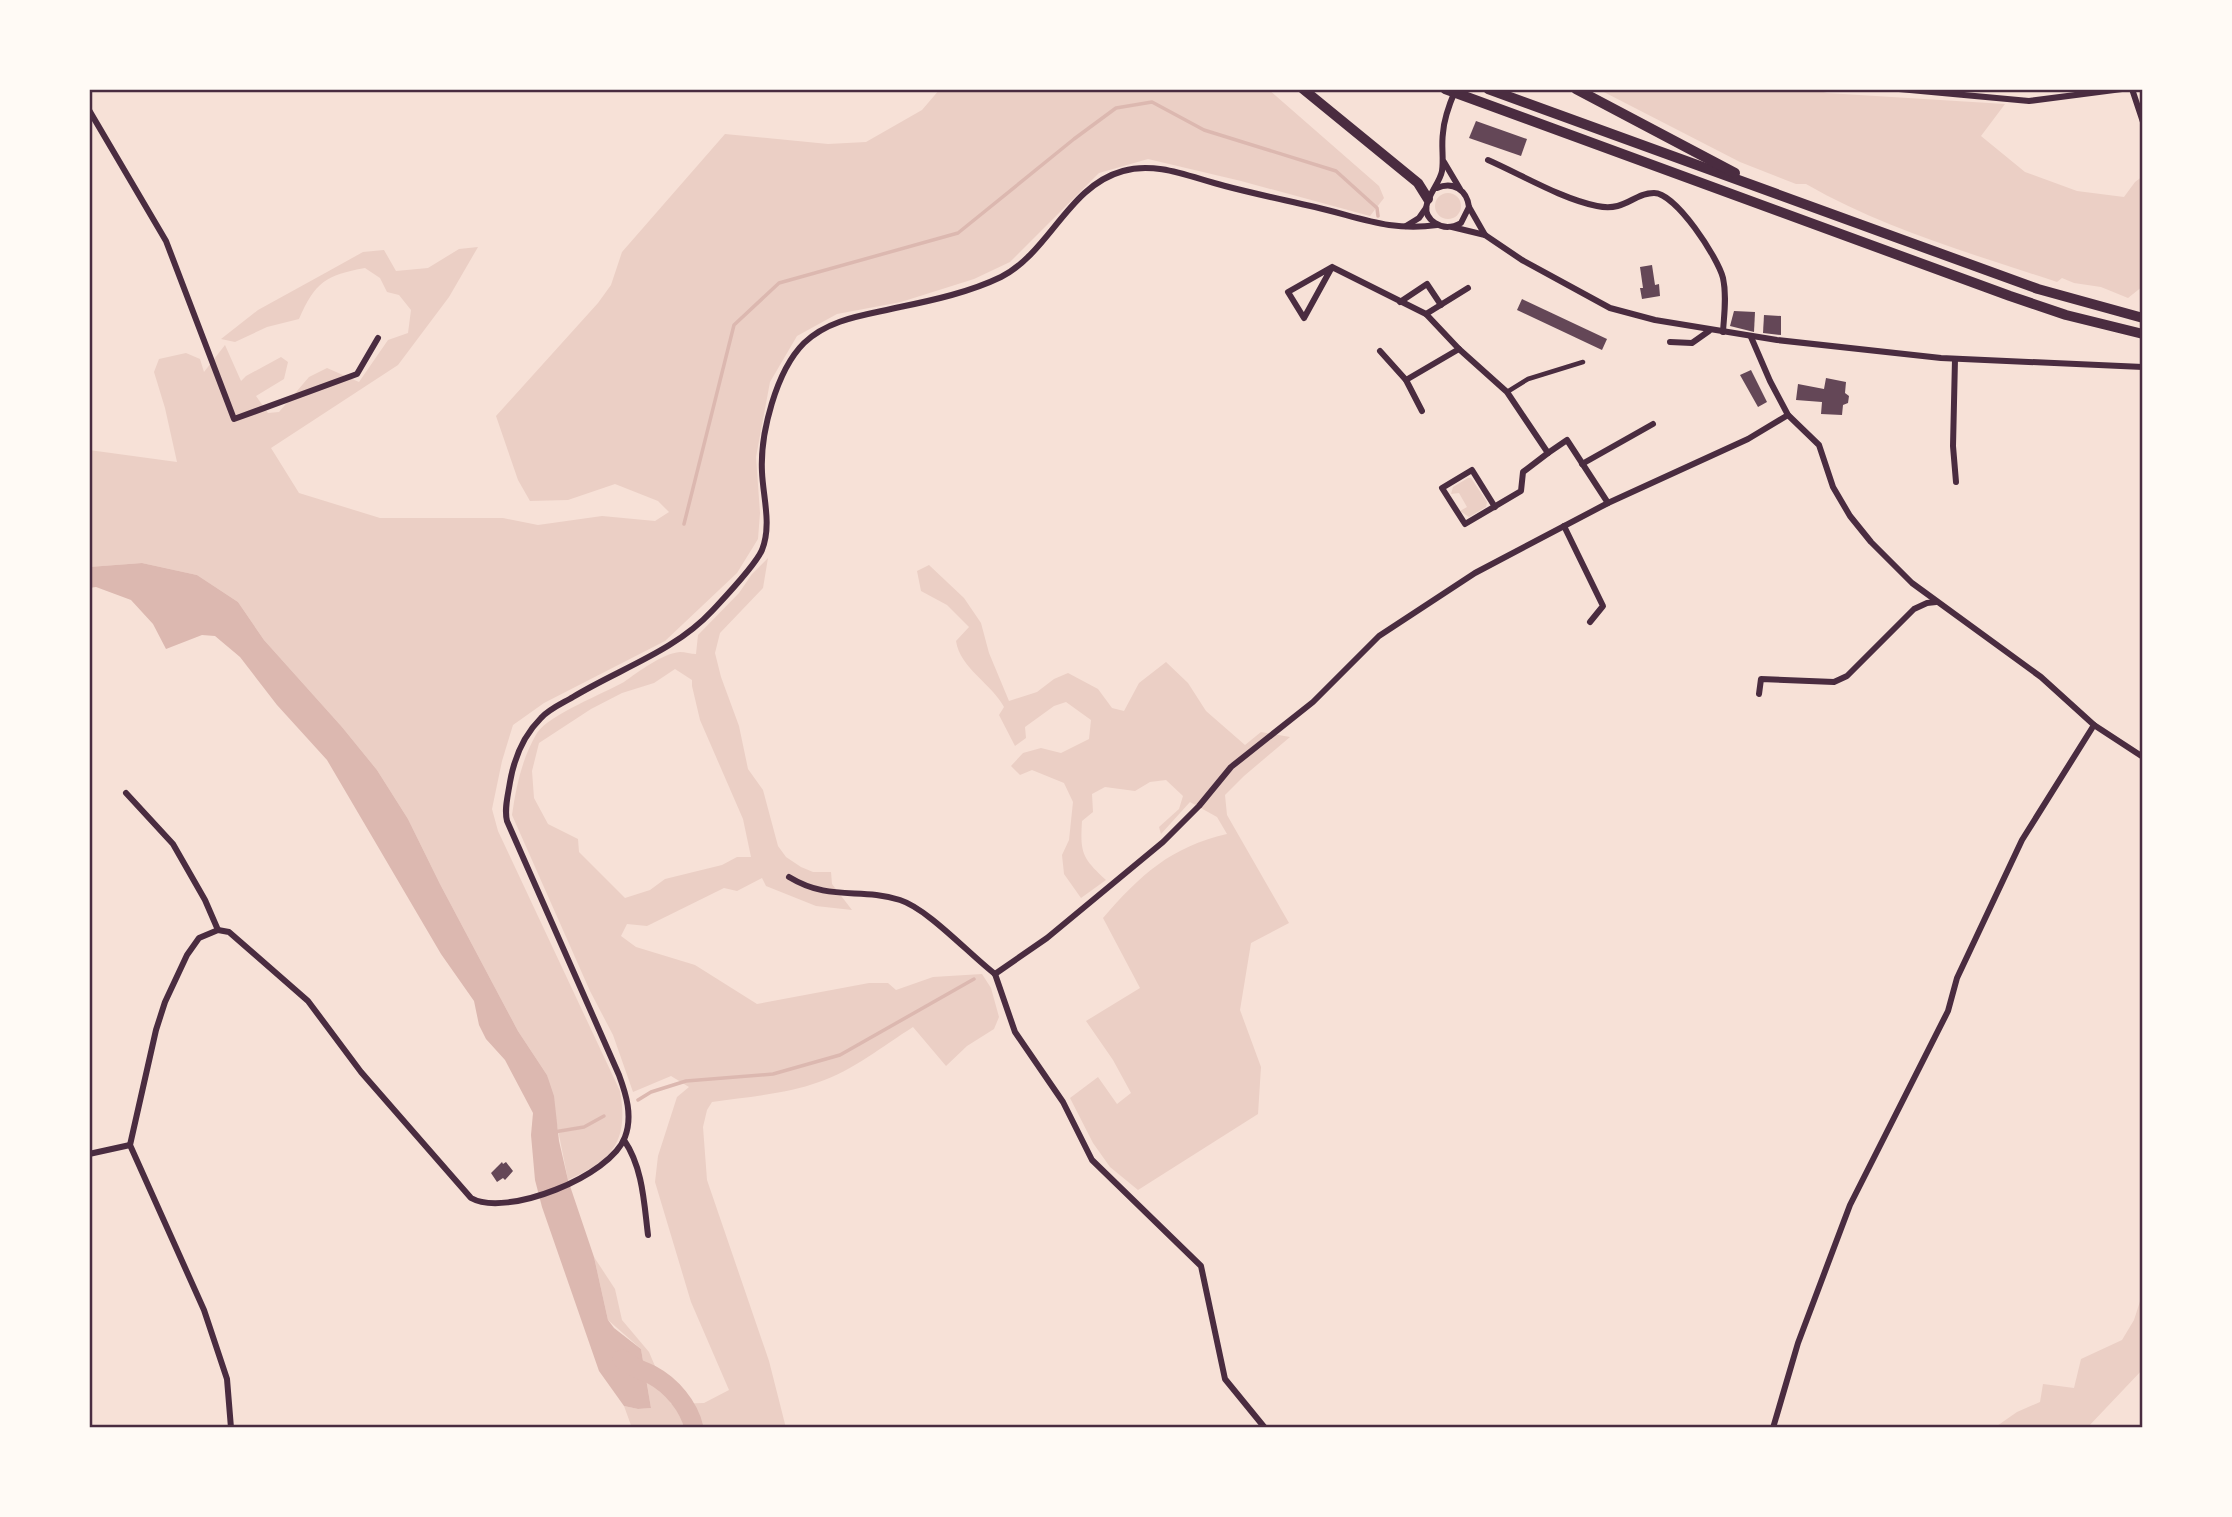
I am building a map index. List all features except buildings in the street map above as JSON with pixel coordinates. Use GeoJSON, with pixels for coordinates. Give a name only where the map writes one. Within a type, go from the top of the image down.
{"type":"FeatureCollection","features":[{"type":"Feature","properties":{"kind":"highway"},"geometry":{"type":"LineString","coordinates":[[1303,89],[1418,183],[1427,203]]}},
{"type":"Feature","properties":{"kind":"highway"},"geometry":{"type":"LineString","coordinates":[[1445,89],[2010,296],[2066,315],[2143,334]]}},
{"type":"Feature","properties":{"kind":"highway"},"geometry":{"type":"LineString","coordinates":[[1488,89],[2038,289],[2143,318]]}},
{"type":"Feature","properties":{"kind":"highway"},"geometry":{"type":"LineString","coordinates":[[1576,89],[1772,192]]}},
{"type":"Feature","properties":{"kind":"street"},"geometry":{"type":"LineString","coordinates":[[1404,227],[1419,218],[1437,188],[1443,160],[1442,135],[1446,113],[1455,89]]}},
{"type":"Feature","properties":{"kind":"street"},"geometry":{"type":"LineString","coordinates":[[1902,89],[2029,101],[2122,89]]}},
{"type":"Feature","properties":{"kind":"street"},"geometry":{"type":"LineString","coordinates":[[2132,89],[2143,122]]}},
{"type":"Feature","properties":{"kind":"street"},"geometry":{"type":"LineString","coordinates":[[89,110],[166,241],[234,419],[357,374],[378,338]]}},
{"type":"Feature","properties":{"kind":"street"},"geometry":{"type":"LineString","coordinates":[[1443,160],[1460,190]]}},
{"type":"Feature","properties":{"kind":"street"},"geometry":{"type":"LineString","coordinates":[[1488,160],[1556,191],[1600,207],[1620,207],[1650,193],[1657,193],[1668,199],[1710,250],[1718,265],[1725,292],[1723,332]]}},
{"type":"Feature","properties":{"kind":"street"},"geometry":{"type":"LineString","coordinates":[[231,1428],[227,1379],[204,1310],[130,1145],[164,1002],[187,955],[200,938],[218,930],[229,932],[308,1001],[361,1072],[471,1198],[489,1204],[526,1199],[579,1180],[605,1161],[624,1140],[628,1109],[619,1075],[507,821],[505,813],[512,770],[522,743],[544,715],[680,639],[710,613],[757,558],[765,538],[767,514],[761,450],[782,377],[801,346],[811,336],[841,320],[950,296],[1004,275],[1024,262],[1037,249],[1086,191],[1123,170],[1139,168],[1158,169],[1379,225],[1437,225],[1485,236],[1522,260],[1610,308],[1709,331],[1955,359],[2143,367]]}},
{"type":"Feature","properties":{"kind":"street"},"geometry":{"type":"LineString","coordinates":[[1437,188],[1449,185],[1465,194],[1485,236]]}},
{"type":"Feature","properties":{"kind":"street"},"geometry":{"type":"LineString","coordinates":[[1427,203],[1428,214],[1437,225]]}},
{"type":"Feature","properties":{"kind":"street"},"geometry":{"type":"LineString","coordinates":[[1450,227],[1461,223],[1469,207]]}},
{"type":"Feature","properties":{"kind":"street"},"geometry":{"type":"LineString","coordinates":[[1332,267],[1315,298],[1304,318],[1288,292],[1332,267]]}},
{"type":"Feature","properties":{"kind":"street"},"geometry":{"type":"LineString","coordinates":[[1332,267],[1426,314],[1459,349],[1507,392],[1548,453]]}},
{"type":"Feature","properties":{"kind":"street"},"geometry":{"type":"LineString","coordinates":[[1401,302],[1427,285],[1441,305]]}},
{"type":"Feature","properties":{"kind":"street"},"geometry":{"type":"LineString","coordinates":[[1426,314],[1468,288]]}},
{"type":"Feature","properties":{"kind":"street"},"geometry":{"type":"LineString","coordinates":[[1670,342],[1692,343],[1709,331]]}},
{"type":"Feature","properties":{"kind":"street"},"geometry":{"type":"LineString","coordinates":[[1751,337],[1788,415],[1819,445],[1833,486],[1850,516],[1912,583],[2041,677],[2094,724],[2143,757]]}},
{"type":"Feature","properties":{"kind":"street"},"geometry":{"type":"LineString","coordinates":[[1406,380],[1459,349]]}},
{"type":"Feature","properties":{"kind":"street"},"geometry":{"type":"LineString","coordinates":[[1380,351],[1406,380],[1422,411]]}},
{"type":"Feature","properties":{"kind":"street"},"geometry":{"type":"LineString","coordinates":[[1955,359],[1953,446],[1956,482]]}},
{"type":"Feature","properties":{"kind":"street"},"geometry":{"type":"LineString","coordinates":[[1507,392],[1528,379],[1583,362]]}},
{"type":"Feature","properties":{"kind":"street"},"geometry":{"type":"LineString","coordinates":[[995,974],[1064,925],[1163,842],[1199,806],[1231,767],[1313,702],[1379,636],[1475,573],[1608,503],[1748,439],[1788,415]]}},
{"type":"Feature","properties":{"kind":"street"},"geometry":{"type":"LineString","coordinates":[[1582,464],[1653,424]]}},
{"type":"Feature","properties":{"kind":"street"},"geometry":{"type":"LineString","coordinates":[[1495,507],[1472,471],[1442,488],[1465,524],[1495,507],[1521,491],[1523,472],[1567,440],[1608,503]]}},
{"type":"Feature","properties":{"kind":"street"},"geometry":{"type":"LineString","coordinates":[[1564,526],[1602,606],[1590,622]]}},
{"type":"Feature","properties":{"kind":"street"},"geometry":{"type":"LineString","coordinates":[[1759,694],[1761,679],[1833,682],[1847,676],[1914,609],[1934,601],[1941,604]]}},
{"type":"Feature","properties":{"kind":"street"},"geometry":{"type":"LineString","coordinates":[[1773,1428],[1798,1343],[1850,1205],[1948,1011],[1957,978],[2022,840],[2094,724]]}},
{"type":"Feature","properties":{"kind":"street"},"geometry":{"type":"LineString","coordinates":[[126,793],[173,844],[205,900],[218,930]]}},
{"type":"Feature","properties":{"kind":"street"},"geometry":{"type":"LineString","coordinates":[[789,877],[805,887],[821,892],[881,896],[912,905],[995,974],[1015,1031],[1063,1102],[1092,1160],[1201,1266],[1225,1380],[1265,1428]]}},
{"type":"Feature","properties":{"kind":"street"},"geometry":{"type":"LineString","coordinates":[[624,1140],[634,1154],[648,1235]]}},
{"type":"Feature","properties":{"kind":"street"},"geometry":{"type":"LineString","coordinates":[[89,1154],[130,1145]]}},
{"type":"Feature","properties":{"kind":"shaded area"},"geometry":{"type":"Polygon","coordinates":[[[940,89],[1268,89],[1379,186],[1384,198],[1370,216],[1148,159],[1099,173],[1010,262],[974,279],[901,302],[837,314],[797,336],[770,382],[756,457],[760,513],[758,539],[737,573],[665,641],[544,703],[513,725],[502,761],[492,809],[498,831],[620,1091],[622,1123],[614,1147],[596,1165],[568,1180],[547,1075],[518,1031],[408,819],[377,770],[264,640],[238,602],[197,575],[142,563],[89,567],[89,450],[177,462],[154,372],[159,359],[186,353],[200,359],[204,372],[225,345],[241,381],[281,357],[288,362],[284,379],[256,396],[268,413],[279,412],[309,377],[327,368],[359,382],[388,340],[408,333],[411,310],[399,295],[387,292],[380,278],[365,268],[331,277],[323,282],[311,296],[299,319],[267,327],[235,342],[221,339],[258,310],[363,252],[384,250],[396,271],[428,268],[459,249],[478,247],[449,297],[398,365],[271,448],[299,493],[380,518],[503,518],[538,525],[602,516],[655,521],[669,512],[658,501],[615,484],[568,500],[530,501],[518,480],[496,416],[598,303],[611,285],[622,252],[725,134],[828,144],[866,142],[922,110],[940,89]]]}},
{"type":"Feature","properties":{"kind":"shaded area"},"geometry":{"type":"Polygon","coordinates":[[[1598,89],[1813,89],[1827,93],[2005,104],[1981,136],[2025,172],[2077,191],[2124,197],[2143,176],[2143,286],[2128,298],[2101,287],[2074,283],[2062,278],[2057,282],[1929,239],[1866,214],[1806,184],[1796,184],[1740,162],[1598,89]]]}},
{"type":"Feature","properties":{"kind":"shaded area"},"geometry":{"type":"Polygon","coordinates":[[[1448,193],[1457,197],[1461,206],[1457,215],[1448,219],[1439,215],[1435,206],[1439,197],[1448,193]]]}},
{"type":"Feature","properties":{"kind":"shaded area"},"geometry":{"type":"Polygon","coordinates":[[[1471,478],[1487,502],[1486,507],[1469,517],[1460,511],[1467,507],[1459,493],[1451,494],[1453,487],[1471,478]]]}},
{"type":"Feature","properties":{"kind":"shaded area"},"geometry":{"type":"Polygon","coordinates":[[[768,558],[763,588],[720,633],[715,653],[739,726],[748,769],[763,790],[778,846],[786,857],[813,872],[831,872],[832,884],[852,910],[816,906],[766,886],[762,878],[737,891],[724,888],[647,926],[627,924],[621,936],[636,947],[695,965],[757,1004],[869,983],[888,983],[896,990],[933,977],[982,974],[991,988],[999,1017],[994,1029],[967,1046],[946,1066],[913,1027],[855,1065],[819,1082],[780,1092],[712,1102],[703,1127],[707,1180],[769,1361],[786,1428],[632,1428],[624,1406],[651,1408],[641,1349],[608,1320],[594,1257],[615,1289],[622,1320],[649,1352],[671,1404],[704,1403],[729,1390],[691,1302],[655,1182],[658,1156],[677,1097],[689,1087],[671,1076],[633,1092],[613,1035],[590,991],[512,815],[524,763],[537,733],[553,719],[624,682],[666,656],[680,652],[696,654],[698,635],[739,593],[752,574],[768,558]],[[675,669],[654,683],[622,693],[591,709],[539,743],[532,771],[534,798],[548,824],[578,839],[579,852],[625,898],[650,890],[665,879],[722,865],[737,857],[751,857],[743,819],[700,720],[692,680],[675,669]]]}},
{"type":"Feature","properties":{"kind":"shaded area"},"geometry":{"type":"Polygon","coordinates":[[[142,563],[197,575],[238,602],[264,640],[377,770],[408,819],[518,1031],[547,1075],[554,1096],[559,1141],[568,1180],[594,1257],[608,1320],[641,1349],[651,1408],[624,1406],[599,1371],[535,1180],[531,1135],[533,1113],[505,1060],[486,1039],[479,1025],[474,1001],[441,954],[327,760],[277,705],[240,657],[215,636],[202,635],[166,649],[153,624],[131,600],[96,587],[89,588],[89,567],[142,563]]]}},
{"type":"Feature","properties":{"kind":"shaded area"},"geometry":{"type":"Polygon","coordinates":[[[929,565],[964,598],[981,623],[989,653],[1009,701],[1037,692],[1054,679],[1068,673],[1098,689],[1112,708],[1124,711],[1139,683],[1166,662],[1188,683],[1206,711],[1245,745],[1261,732],[1290,737],[1225,795],[1227,815],[1289,923],[1251,943],[1240,1010],[1261,1067],[1258,1114],[1138,1190],[1110,1167],[1093,1143],[1070,1098],[1098,1077],[1117,1104],[1131,1093],[1113,1060],[1086,1021],[1140,988],[1103,918],[1158,864],[1189,846],[1227,834],[1217,817],[1190,802],[1161,834],[1159,827],[1179,809],[1183,796],[1166,780],[1150,782],[1135,791],[1105,787],[1092,794],[1093,812],[1082,821],[1082,848],[1087,860],[1106,880],[1081,898],[1064,874],[1062,855],[1069,840],[1073,802],[1064,783],[1032,770],[1020,775],[1011,766],[1023,753],[1041,748],[1061,753],[1089,739],[1091,720],[1066,702],[1054,706],[1025,727],[1026,738],[1015,746],[999,715],[1004,707],[959,651],[956,641],[969,627],[947,605],[921,591],[917,571],[929,565]]]}},
{"type":"Feature","properties":{"kind":"shaded area"},"geometry":{"type":"Polygon","coordinates":[[[2143,1292],[2143,1369],[2087,1428],[1994,1428],[2017,1412],[2040,1402],[2043,1384],[2074,1388],[2081,1359],[2122,1340],[2134,1320],[2143,1292]]]}},
{"type":"Feature","properties":{"kind":"waterway"},"geometry":{"type":"LineString","coordinates":[[684,524],[734,325],[779,283],[958,233],[1116,108],[1152,102],[1204,130],[1336,171],[1377,208],[1378,216]]}},
{"type":"Feature","properties":{"kind":"waterway"},"geometry":{"type":"LineString","coordinates":[[638,1100],[651,1092],[686,1081],[773,1074],[840,1055],[974,979]]}},
{"type":"Feature","properties":{"kind":"waterway"},"geometry":{"type":"LineString","coordinates":[[554,1132],[584,1127],[604,1116]]}},
{"type":"Feature","properties":{"kind":"waterway"},"geometry":{"type":"LineString","coordinates":[[622,1359],[659,1379],[672,1390],[684,1404],[694,1428]]}}]}
